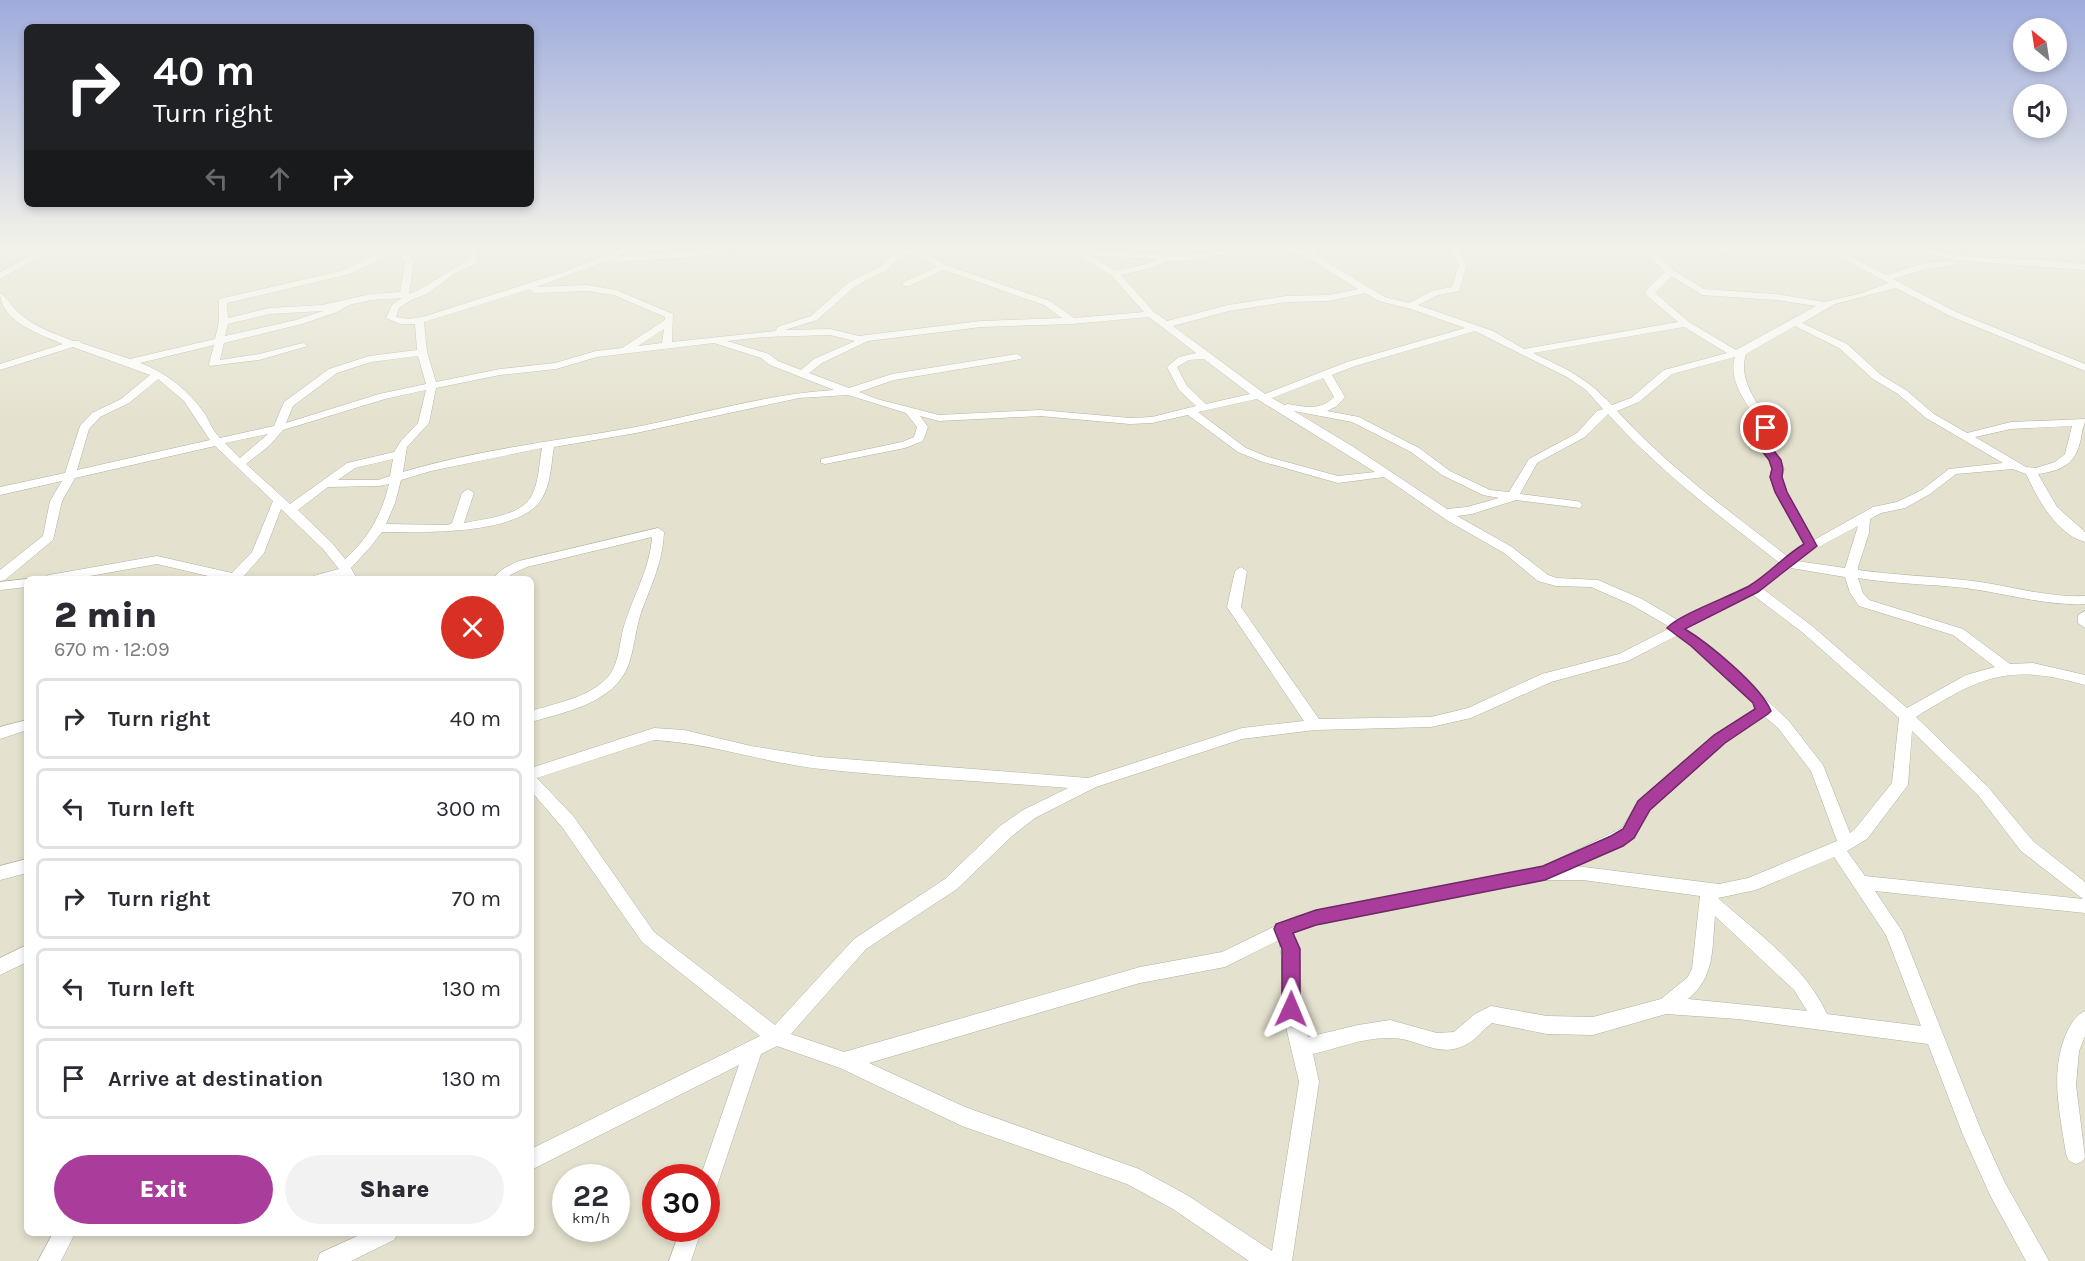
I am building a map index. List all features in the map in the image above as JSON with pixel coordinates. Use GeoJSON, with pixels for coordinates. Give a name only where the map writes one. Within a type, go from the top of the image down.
{"type":"FeatureCollection","features":[{"type":"Feature","properties":{"kind":"street"},"geometry":{"type":"LineString","coordinates":[[5,307],[14,315],[40,330],[130,362],[158,374],[183,391],[208,431],[278,502],[313,532],[348,572]]}},
{"type":"Feature","properties":{"kind":"street"},"geometry":{"type":"LineString","coordinates":[[223,307],[224,322],[214,364],[259,357],[303,346]]}},
{"type":"Feature","properties":{"kind":"street"},"geometry":{"type":"LineString","coordinates":[[224,322],[268,311],[328,307]]}},
{"type":"Feature","properties":{"kind":"street"},"geometry":{"type":"LineString","coordinates":[[130,362],[298,322],[340,307]]}},
{"type":"Feature","properties":{"kind":"street"},"geometry":{"type":"LineString","coordinates":[[395,307],[391,318],[400,321],[418,320],[465,307]]}},
{"type":"Feature","properties":{"kind":"street"},"geometry":{"type":"LineString","coordinates":[[650,307],[670,316],[667,322],[666,347]]}},
{"type":"Feature","properties":{"kind":"street"},"geometry":{"type":"LineString","coordinates":[[764,334],[814,318],[827,307]]}},
{"type":"Feature","properties":{"kind":"street"},"geometry":{"type":"LineString","coordinates":[[1052,307],[1072,321]]}},
{"type":"Feature","properties":{"kind":"street"},"geometry":{"type":"LineString","coordinates":[[1145,307],[1164,326],[1262,396],[1383,474],[1508,550],[1543,578],[1556,582],[1593,583],[1636,602],[1676,627],[1696,642],[1783,724],[1821,774],[1842,847],[1893,931],[1933,1036],[1997,1188],[2038,1261]]}},
{"type":"Feature","properties":{"kind":"street"},"geometry":{"type":"LineString","coordinates":[[1164,326],[1195,315],[1235,307]]}},
{"type":"Feature","properties":{"kind":"street"},"geometry":{"type":"LineString","coordinates":[[1413,307],[1477,328],[1571,375],[1590,388],[1632,434],[1694,490],[1789,564],[1899,580],[1965,584],[2066,601],[2085,600]]}},
{"type":"Feature","properties":{"kind":"street"},"geometry":{"type":"LineString","coordinates":[[1665,307],[1686,324],[1737,352]]}},
{"type":"Feature","properties":{"kind":"street"},"geometry":{"type":"LineString","coordinates":[[1448,513],[1468,511],[1512,498],[1533,461],[1576,439],[1588,430],[1601,413],[1635,400],[1668,372],[1737,352],[1814,312],[1819,307]]}},
{"type":"Feature","properties":{"kind":"street"},"geometry":{"type":"LineString","coordinates":[[1939,307],[2085,368]]}},
{"type":"Feature","properties":{"kind":"street"},"geometry":{"type":"LineString","coordinates":[[0,491],[217,440],[279,428],[383,396],[430,389],[487,375],[556,366],[584,356],[764,334],[830,332],[847,338],[870,338],[981,324],[1072,321],[1151,314]]}},
{"type":"Feature","properties":{"kind":"street"},"geometry":{"type":"LineString","coordinates":[[331,576],[348,572],[380,528],[389,505],[399,464],[398,454],[405,442],[421,426],[431,383],[422,352],[418,320]]}},
{"type":"Feature","properties":{"kind":"street"},"geometry":{"type":"LineString","coordinates":[[623,352],[667,322]]}},
{"type":"Feature","properties":{"kind":"street"},"geometry":{"type":"LineString","coordinates":[[1792,322],[1843,346],[1877,376],[1902,392],[1930,416],[1968,435],[2031,472],[2048,507],[2065,525],[2085,538]]}},
{"type":"Feature","properties":{"kind":"street"},"geometry":{"type":"LineString","coordinates":[[1522,352],[1686,324]]}},
{"type":"Feature","properties":{"kind":"street"},"geometry":{"type":"LineString","coordinates":[[715,340],[765,356],[774,363],[848,392],[912,412],[957,418],[1040,413],[1130,421],[1167,418],[1262,396],[1325,373],[1477,328]]}},
{"type":"Feature","properties":{"kind":"street"},"geometry":{"type":"LineString","coordinates":[[802,374],[818,361],[870,338]]}},
{"type":"Feature","properties":{"kind":"street"},"geometry":{"type":"LineString","coordinates":[[0,367],[76,344]]}},
{"type":"Feature","properties":{"kind":"street"},"geometry":{"type":"LineString","coordinates":[[239,464],[266,443],[279,428],[288,404],[333,371],[369,359],[422,352]]}},
{"type":"Feature","properties":{"kind":"street"},"geometry":{"type":"LineString","coordinates":[[1737,352],[1743,387],[1766,428],[1762,443],[1775,460],[1778,469],[1776,477],[1781,492],[1811,546]]}},
{"type":"Feature","properties":{"kind":"street"},"geometry":{"type":"LineString","coordinates":[[1204,356],[1188,356],[1178,360],[1172,367],[1183,388],[1204,408]]}},
{"type":"Feature","properties":{"kind":"street"},"geometry":{"type":"LineString","coordinates":[[328,484],[363,485],[444,464],[636,430],[708,413],[738,410],[799,395],[848,392],[892,377],[1017,357]]}},
{"type":"Feature","properties":{"kind":"street"},"geometry":{"type":"LineString","coordinates":[[1316,413],[1333,404],[1340,397],[1325,373]]}},
{"type":"Feature","properties":{"kind":"street"},"geometry":{"type":"LineString","coordinates":[[0,577],[49,537],[56,501],[70,476],[84,428],[90,420],[125,401],[158,374]]}},
{"type":"Feature","properties":{"kind":"street"},"geometry":{"type":"LineString","coordinates":[[1278,405],[1355,419],[1415,450],[1446,473],[1469,486],[1493,495],[1536,498],[1576,505]]}},
{"type":"Feature","properties":{"kind":"street"},"geometry":{"type":"LineString","coordinates":[[825,462],[905,445],[919,438],[923,427],[912,412]]}},
{"type":"Feature","properties":{"kind":"street"},"geometry":{"type":"LineString","coordinates":[[1191,412],[1242,450],[1264,459],[1338,480],[1383,474]]}},
{"type":"Feature","properties":{"kind":"street"},"geometry":{"type":"LineString","coordinates":[[1968,435],[1989,428],[2021,423],[2081,422],[2073,453],[2058,465],[2031,472]]}},
{"type":"Feature","properties":{"kind":"street"},"geometry":{"type":"LineString","coordinates":[[380,528],[450,529],[507,517],[532,504],[537,497],[549,444]]}},
{"type":"Feature","properties":{"kind":"street"},"geometry":{"type":"LineString","coordinates":[[289,511],[351,465],[398,454]]}},
{"type":"Feature","properties":{"kind":"street"},"geometry":{"type":"LineString","coordinates":[[534,1159],[753,1051],[776,1037],[860,944],[951,884],[1006,831],[1029,814],[1091,783],[1235,735],[1315,725],[1431,722],[1471,713],[1546,678],[1610,663],[1676,627],[1754,589],[1789,564],[1793,556],[1877,510],[1901,505],[1926,492],[1953,471],[2017,465]]}},
{"type":"Feature","properties":{"kind":"street"},"geometry":{"type":"LineString","coordinates":[[450,529],[458,525],[468,493]]}},
{"type":"Feature","properties":{"kind":"street"},"geometry":{"type":"LineString","coordinates":[[239,576],[258,553],[278,502]]}},
{"type":"Feature","properties":{"kind":"street"},"geometry":{"type":"LineString","coordinates":[[1864,518],[1866,531],[1854,555],[1852,584],[1864,603],[1958,632],[2006,668]]}},
{"type":"Feature","properties":{"kind":"street"},"geometry":{"type":"LineString","coordinates":[[502,576],[507,571],[523,564],[585,550],[598,544],[658,532],[658,552],[652,577],[630,626],[623,663],[610,685],[596,693],[534,716]]}},
{"type":"Feature","properties":{"kind":"street"},"geometry":{"type":"LineString","coordinates":[[66,576],[157,560],[224,576]]}},
{"type":"Feature","properties":{"kind":"street"},"geometry":{"type":"LineString","coordinates":[[1241,571],[1234,607],[1315,725]]}},
{"type":"Feature","properties":{"kind":"street"},"geometry":{"type":"LineString","coordinates":[[0,586],[24,583]]}},
{"type":"Feature","properties":{"kind":"street"},"geometry":{"type":"LineString","coordinates":[[1754,589],[1807,629],[1906,716],[1983,791],[2026,846],[2082,889]]}},
{"type":"Feature","properties":{"kind":"street"},"geometry":{"type":"LineString","coordinates":[[2085,615],[2085,623]]}},
{"type":"Feature","properties":{"kind":"street"},"geometry":{"type":"LineString","coordinates":[[1906,716],[1949,689],[1985,673],[2006,668],[2042,667],[2085,680]]}},
{"type":"Feature","properties":{"kind":"street"},"geometry":{"type":"LineString","coordinates":[[1545,873],[1628,833],[1644,805],[1719,739],[1760,714],[1763,706]]}},
{"type":"Feature","properties":{"kind":"street"},"geometry":{"type":"LineString","coordinates":[[844,1061],[1140,975],[1225,959],[1283,929],[1316,918],[1545,873],[1583,873],[1709,895],[1750,885],[1842,847],[1862,834],[1900,785],[1906,716]]}},
{"type":"Feature","properties":{"kind":"street"},"geometry":{"type":"LineString","coordinates":[[0,733],[24,726]]}},
{"type":"Feature","properties":{"kind":"street"},"geometry":{"type":"LineString","coordinates":[[534,773],[654,734],[684,736],[751,752],[820,763],[1091,783]]}},
{"type":"Feature","properties":{"kind":"street"},"geometry":{"type":"LineString","coordinates":[[534,784],[568,822],[648,937],[776,1037],[844,1061],[962,1116],[1132,1176],[1180,1202],[1268,1261]]}},
{"type":"Feature","properties":{"kind":"street"},"geometry":{"type":"LineString","coordinates":[[0,873],[24,867]]}},
{"type":"Feature","properties":{"kind":"street"},"geometry":{"type":"LineString","coordinates":[[1862,883],[2085,906]]}},
{"type":"Feature","properties":{"kind":"street"},"geometry":{"type":"LineString","coordinates":[[1666,1006],[1692,984],[1701,970],[1709,895]]}},
{"type":"Feature","properties":{"kind":"street"},"geometry":{"type":"LineString","coordinates":[[1709,895],[1800,984],[1812,1001],[1821,1022]]}},
{"type":"Feature","properties":{"kind":"street"},"geometry":{"type":"LineString","coordinates":[[1281,1261],[1309,1082],[1303,1047],[1291,1009],[1291,949],[1283,929]]}},
{"type":"Feature","properties":{"kind":"street"},"geometry":{"type":"LineString","coordinates":[[0,967],[24,955]]}},
{"type":"Feature","properties":{"kind":"street"},"geometry":{"type":"LineString","coordinates":[[1303,1047],[1388,1029],[1441,1042],[1453,1041],[1471,1032],[1486,1016],[1495,1014],[1546,1025],[1593,1026],[1666,1006],[1738,1011],[1933,1036]]}},
{"type":"Feature","properties":{"kind":"street"},"geometry":{"type":"LineString","coordinates":[[2076,1154],[2065,1072],[2067,1050],[2074,1034],[2085,1020]]}},
{"type":"Feature","properties":{"kind":"street"},"geometry":{"type":"LineString","coordinates":[[715,1164],[753,1051]]}},
{"type":"Feature","properties":{"kind":"street"},"geometry":{"type":"LineString","coordinates":[[49,1261],[62,1236]]}},
{"type":"Feature","properties":{"kind":"street"},"geometry":{"type":"LineString","coordinates":[[328,1261],[381,1236]]}},
{"type":"Feature","properties":{"kind":"street"},"geometry":{"type":"LineString","coordinates":[[680,1261],[687,1242]]}},
{"type":"Feature","properties":{"kind":"route"},"geometry":{"type":"LineString","coordinates":[[1291,1009],[1291,949],[1290,940],[1283,929],[1316,918],[1545,873],[1617,841],[1628,833],[1644,805],[1719,739],[1763,711],[1760,701],[1696,642],[1674,628],[1754,589],[1789,564],[1793,556],[1811,546],[1781,492],[1776,477],[1778,469],[1775,460],[1763,446],[1762,440],[1766,428]]}}]}
